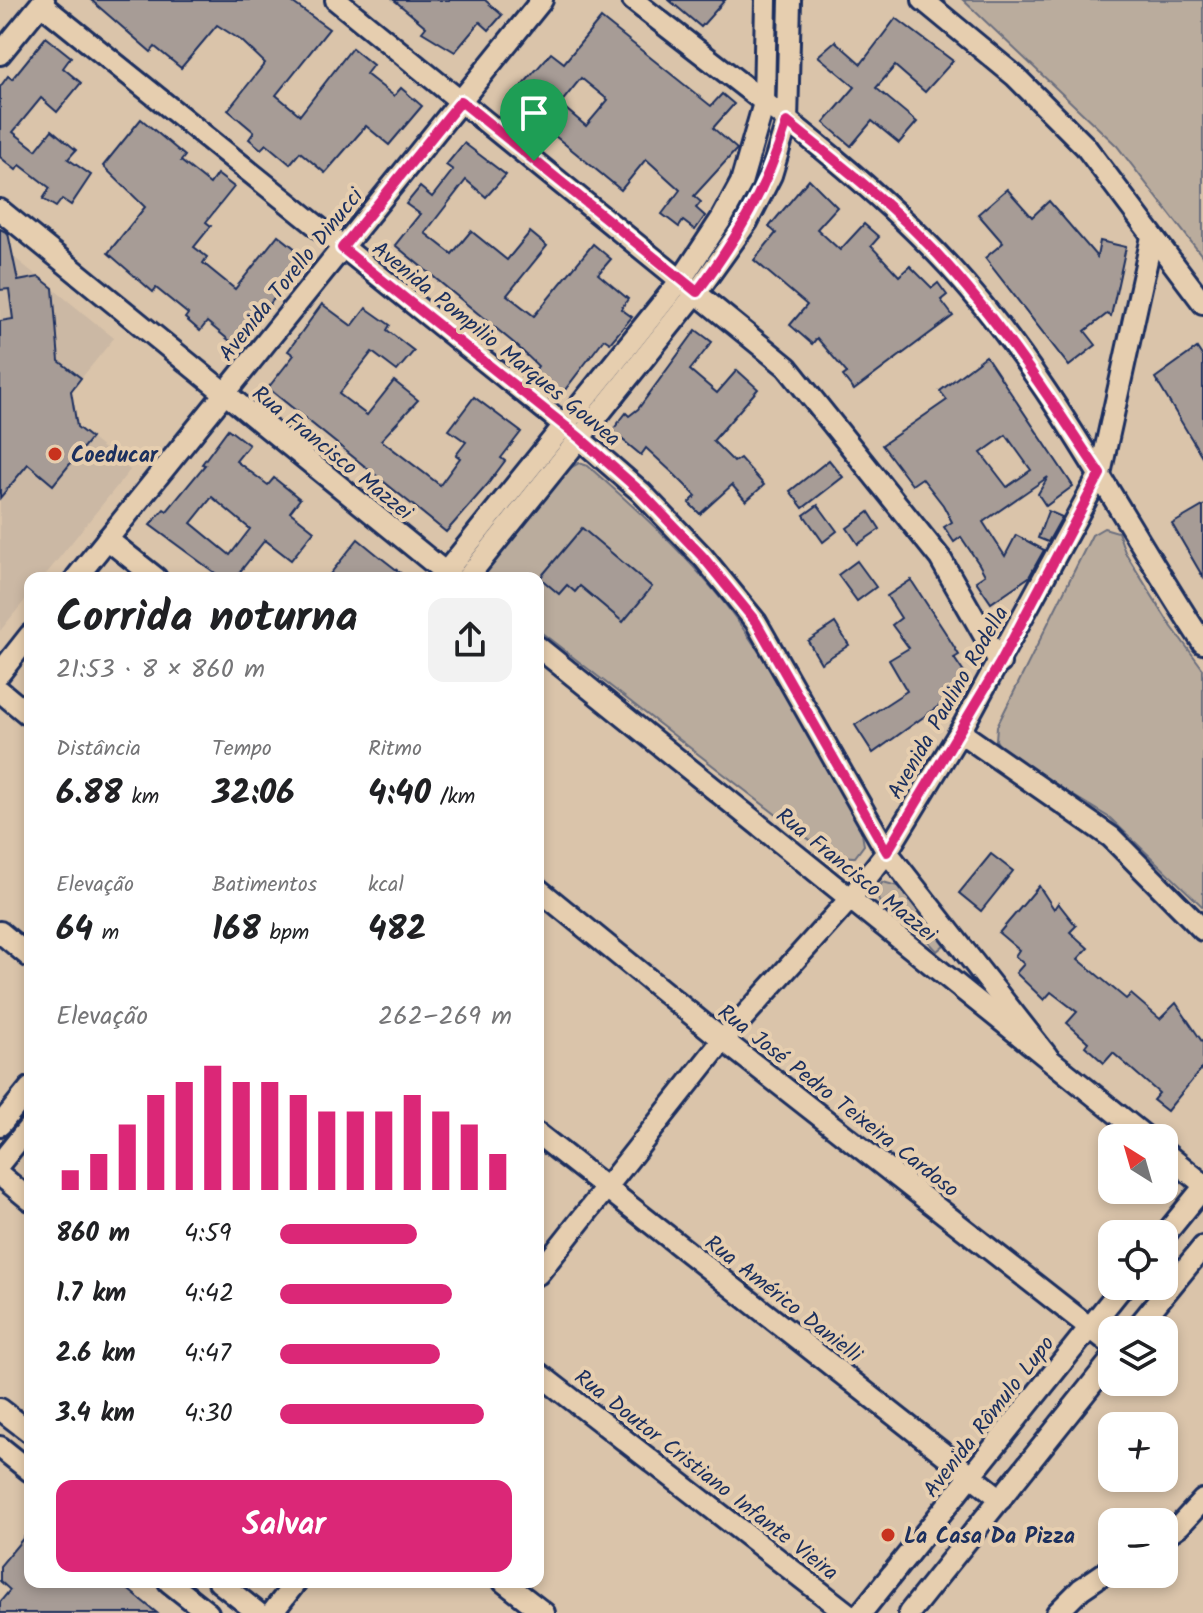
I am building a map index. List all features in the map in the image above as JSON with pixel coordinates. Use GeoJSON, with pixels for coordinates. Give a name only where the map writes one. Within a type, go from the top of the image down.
{"type":"FeatureCollection","features":[{"type":"Feature","properties":{"kind":"street"},"geometry":{"type":"LineString","coordinates":[[336,0],[787,367],[866,460],[940,558],[1000,663]]}},
{"type":"Feature","properties":{"kind":"street","name":"Avenida Torello Dinucci"},"geometry":{"type":"LineString","coordinates":[[81,572],[542,0]]}},
{"type":"Feature","properties":{"kind":"street"},"geometry":{"type":"LineString","coordinates":[[633,0],[869,187],[949,267],[1030,368],[1100,474],[1203,643]]}},
{"type":"Feature","properties":{"kind":"street"},"geometry":{"type":"LineString","coordinates":[[472,572],[580,438],[689,286],[741,183],[764,103],[766,0]]}},
{"type":"Feature","properties":{"kind":"street"},"geometry":{"type":"LineString","coordinates":[[449,572],[563,424],[747,222],[771,175],[787,122],[790,0]]}},
{"type":"Feature","properties":{"kind":"street"},"geometry":{"type":"LineString","coordinates":[[923,0],[1015,76],[1085,146],[1203,303]]}},
{"type":"Feature","properties":{"kind":"street"},"geometry":{"type":"LineString","coordinates":[[0,54],[43,2]]}},
{"type":"Feature","properties":{"kind":"street","name":"Avenida Pompilio Marques Gouvea"},"geometry":{"type":"LineString","coordinates":[[43,2],[342,248],[580,438],[672,525],[756,622],[887,852],[1047,1056]]}},
{"type":"Feature","properties":{"kind":"street","name":"Rua Francisco Mazzei"},"geometry":{"type":"LineString","coordinates":[[0,210],[441,572]]}},
{"type":"Feature","properties":{"kind":"street","name":"Avenida Paulino Rodella"},"geometry":{"type":"LineString","coordinates":[[544,1266],[723,1040],[849,900],[887,852],[960,732],[1100,474],[1152,237]]}},
{"type":"Feature","properties":{"kind":"street"},"geometry":{"type":"LineString","coordinates":[[107,539],[148,572]]}},
{"type":"Feature","properties":{"kind":"street"},"geometry":{"type":"LineString","coordinates":[[0,673],[24,643]]}},
{"type":"Feature","properties":{"kind":"street","name":"Rua Francisco Mazzei"},"geometry":{"type":"LineString","coordinates":[[544,652],[1130,1124]]}},
{"type":"Feature","properties":{"kind":"street"},"geometry":{"type":"LineString","coordinates":[[0,691],[24,711]]}},
{"type":"Feature","properties":{"kind":"street"},"geometry":{"type":"LineString","coordinates":[[960,732],[1111,837],[1203,930]]}},
{"type":"Feature","properties":{"kind":"street","name":"Rua José Pedro Teixeira Cardoso"},"geometry":{"type":"LineString","coordinates":[[544,894],[723,1040],[1098,1333]]}},
{"type":"Feature","properties":{"kind":"street"},"geometry":{"type":"LineString","coordinates":[[0,932],[24,952]]}},
{"type":"Feature","properties":{"kind":"street"},"geometry":{"type":"LineString","coordinates":[[0,1125],[24,1095]]}},
{"type":"Feature","properties":{"kind":"street"},"geometry":{"type":"LineString","coordinates":[[0,1163],[24,1133]]}},
{"type":"Feature","properties":{"kind":"street","name":"Rua Américo Danielli"},"geometry":{"type":"LineString","coordinates":[[544,1139],[1001,1499]]}},
{"type":"Feature","properties":{"kind":"street"},"geometry":{"type":"LineString","coordinates":[[1176,1220],[1203,1186],[1178,1164]]}},
{"type":"Feature","properties":{"kind":"street"},"geometry":{"type":"LineString","coordinates":[[0,1175],[24,1195]]}},
{"type":"Feature","properties":{"kind":"street"},"geometry":{"type":"LineString","coordinates":[[1146,1316],[1203,1247]]}},
{"type":"Feature","properties":{"kind":"street","name":"Avenida Rômulo Lupo"},"geometry":{"type":"LineString","coordinates":[[861,1613],[1111,1300]]}},
{"type":"Feature","properties":{"kind":"street"},"geometry":{"type":"LineString","coordinates":[[909,1613],[1098,1377]]}},
{"type":"Feature","properties":{"kind":"street","name":"Rua Doutor Cristiano Infante Vieira"},"geometry":{"type":"LineString","coordinates":[[544,1378],[847,1613]]}},
{"type":"Feature","properties":{"kind":"street"},"geometry":{"type":"LineString","coordinates":[[0,1409],[24,1427]]}},
{"type":"Feature","properties":{"kind":"street"},"geometry":{"type":"LineString","coordinates":[[0,1447],[24,1466]]}},
{"type":"Feature","properties":{"kind":"street"},"geometry":{"type":"LineString","coordinates":[[1178,1526],[1203,1500]]}},
{"type":"Feature","properties":{"kind":"street"},"geometry":{"type":"LineString","coordinates":[[1057,1613],[1081,1589],[1098,1577]]}},
{"type":"Feature","properties":{"kind":"street"},"geometry":{"type":"LineString","coordinates":[[177,1588],[208,1613]]}},
{"type":"Feature","properties":{"kind":"street"},"geometry":{"type":"LineString","coordinates":[[227,1588],[258,1613]]}},
{"type":"Feature","properties":{"kind":"street"},"geometry":{"type":"LineString","coordinates":[[272,1613],[291,1588]]}},
{"type":"Feature","properties":{"kind":"street"},"geometry":{"type":"LineString","coordinates":[[512,1588],[544,1613]]}},
{"type":"Feature","properties":{"kind":"shaded area"},"geometry":{"type":"Polygon","coordinates":[[[963,0],[1203,0],[1203,257],[1117,146],[963,0]]]}},
{"type":"Feature","properties":{"kind":"shaded area","name":"Coeducar"},"geometry":{"type":"Polygon","coordinates":[[[0,246],[114,338],[71,391],[77,427],[130,470],[48,572],[24,572],[24,601],[0,631],[0,246]]]}},
{"type":"Feature","properties":{"kind":"shaded area"},"geometry":{"type":"Polygon","coordinates":[[[579,463],[588,466],[677,549],[725,604],[797,714],[861,828],[864,845],[855,857],[836,854],[811,841],[544,635],[544,572],[484,572],[568,469],[579,463]]]}},
{"type":"Feature","properties":{"kind":"shaded area"},"geometry":{"type":"Polygon","coordinates":[[[1104,528],[1118,532],[1125,552],[1169,623],[1203,669],[1203,907],[1110,818],[1003,753],[996,740],[997,726],[1092,535],[1104,528]]]}},
{"type":"Feature","properties":{"kind":"shaded area"},"geometry":{"type":"Polygon","coordinates":[[[883,882],[901,887],[944,945],[937,951],[918,930],[881,906],[875,891],[883,882]]]}},
{"type":"Feature","properties":{"kind":"building"},"geometry":{"type":"Polygon","coordinates":[[[91,0],[289,0],[329,29],[276,95],[300,115],[352,48],[373,65],[366,74],[394,96],[401,88],[422,106],[389,145],[366,126],[325,173],[300,152],[290,164],[266,144],[261,149],[249,139],[254,132],[228,110],[265,63],[242,41],[217,25],[181,68],[155,47],[151,52],[91,0]]]}},
{"type":"Feature","properties":{"kind":"building"},"geometry":{"type":"Polygon","coordinates":[[[394,0],[485,0],[502,15],[489,30],[480,22],[455,52],[422,32],[426,27],[394,0]]]}},
{"type":"Feature","properties":{"kind":"building"},"geometry":{"type":"Polygon","coordinates":[[[669,0],[725,0],[701,27],[669,0]]]}},
{"type":"Feature","properties":{"kind":"building"},"geometry":{"type":"Polygon","coordinates":[[[601,18],[711,106],[722,94],[734,104],[713,128],[737,149],[694,196],[701,202],[696,208],[705,216],[695,230],[683,221],[679,227],[662,214],[680,190],[646,159],[621,190],[522,109],[516,117],[503,107],[551,53],[564,63],[601,18]],[[581,78],[560,104],[586,126],[608,100],[581,78]]]}},
{"type":"Feature","properties":{"kind":"building"},"geometry":{"type":"Polygon","coordinates":[[[896,18],[953,61],[925,92],[895,66],[876,88],[917,122],[899,143],[872,121],[851,146],[824,123],[855,87],[818,56],[835,41],[861,64],[896,18]]]}},
{"type":"Feature","properties":{"kind":"building"},"geometry":{"type":"Polygon","coordinates":[[[46,37],[71,57],[63,68],[81,83],[57,112],[41,98],[13,132],[36,150],[52,130],[76,150],[68,159],[91,175],[71,205],[62,199],[56,207],[43,199],[50,188],[20,165],[16,170],[0,157],[0,87],[8,76],[12,79],[46,37]]]}},
{"type":"Feature","properties":{"kind":"building"},"geometry":{"type":"Polygon","coordinates":[[[141,119],[185,156],[181,161],[210,184],[217,174],[234,187],[206,222],[211,226],[194,247],[207,257],[203,263],[235,289],[278,235],[307,258],[236,346],[207,322],[200,331],[185,318],[188,314],[156,288],[153,292],[108,253],[145,207],[103,166],[141,119]]]}},
{"type":"Feature","properties":{"kind":"building"},"geometry":{"type":"Polygon","coordinates":[[[464,143],[506,175],[486,197],[466,180],[425,233],[452,254],[471,231],[507,260],[530,232],[547,246],[507,295],[534,316],[593,244],[611,259],[598,274],[628,299],[621,309],[632,317],[610,343],[604,339],[561,395],[533,373],[538,366],[515,344],[395,245],[420,214],[406,204],[420,187],[432,197],[453,170],[446,165],[464,143]]]}},
{"type":"Feature","properties":{"kind":"building"},"geometry":{"type":"Polygon","coordinates":[[[809,179],[837,207],[817,229],[840,250],[864,224],[879,237],[871,246],[899,276],[910,266],[932,288],[938,283],[947,295],[941,300],[953,316],[854,390],[843,376],[847,373],[817,338],[812,344],[790,325],[807,305],[754,260],[776,233],[769,227],[809,179]]]}},
{"type":"Feature","properties":{"kind":"building"},"geometry":{"type":"Polygon","coordinates":[[[1007,189],[1032,217],[1049,201],[1097,257],[1100,241],[1126,247],[1111,316],[1107,314],[1085,331],[1096,345],[1069,366],[985,258],[1003,243],[978,214],[1007,189]]]}},
{"type":"Feature","properties":{"kind":"building"},"geometry":{"type":"Polygon","coordinates":[[[0,229],[8,233],[18,281],[39,277],[53,288],[59,361],[81,378],[71,391],[77,427],[91,438],[53,485],[28,464],[0,498],[0,321],[13,319],[9,289],[0,290],[0,229]]]}},
{"type":"Feature","properties":{"kind":"building"},"geometry":{"type":"Polygon","coordinates":[[[322,304],[352,326],[366,308],[390,325],[387,330],[414,351],[397,371],[372,352],[339,394],[367,415],[394,381],[418,400],[381,440],[440,485],[460,458],[456,455],[466,442],[449,430],[474,397],[521,432],[501,458],[505,461],[487,485],[446,532],[268,388],[294,355],[288,351],[322,304]]]}},
{"type":"Feature","properties":{"kind":"building"},"geometry":{"type":"Polygon","coordinates":[[[696,330],[712,342],[690,370],[717,393],[737,370],[758,389],[713,441],[734,462],[740,458],[764,485],[746,501],[732,485],[700,514],[689,503],[696,496],[675,475],[646,448],[641,455],[612,431],[626,413],[629,416],[638,409],[696,330]]]}},
{"type":"Feature","properties":{"kind":"building"},"geometry":{"type":"Polygon","coordinates":[[[1197,348],[1203,357],[1203,458],[1155,378],[1197,348]]]}},
{"type":"Feature","properties":{"kind":"building"},"geometry":{"type":"Polygon","coordinates":[[[986,356],[1073,486],[1046,506],[1038,494],[1048,477],[983,522],[1005,556],[1016,535],[1044,550],[1029,577],[991,603],[976,581],[985,575],[979,564],[961,537],[954,542],[944,527],[952,522],[943,505],[922,478],[912,485],[882,445],[947,400],[940,391],[986,356]],[[1006,435],[981,453],[1007,487],[1031,470],[1006,435]]]}},
{"type":"Feature","properties":{"kind":"building"},"geometry":{"type":"Polygon","coordinates":[[[228,429],[249,445],[236,461],[268,485],[274,478],[300,499],[290,512],[314,531],[291,560],[265,540],[240,572],[214,572],[150,525],[164,509],[167,511],[205,465],[202,464],[228,429]],[[212,497],[191,523],[230,555],[250,529],[212,497]]]}},
{"type":"Feature","properties":{"kind":"building"},"geometry":{"type":"Polygon","coordinates":[[[829,460],[843,477],[803,508],[790,491],[829,460]]]}},
{"type":"Feature","properties":{"kind":"building"},"geometry":{"type":"Polygon","coordinates":[[[818,505],[837,531],[823,542],[804,515],[818,505]]]}},
{"type":"Feature","properties":{"kind":"building"},"geometry":{"type":"Polygon","coordinates":[[[1203,506],[1203,577],[1172,524],[1203,506]]]}},
{"type":"Feature","properties":{"kind":"building"},"geometry":{"type":"Polygon","coordinates":[[[1048,511],[1062,517],[1048,542],[1038,538],[1048,511]]]}},
{"type":"Feature","properties":{"kind":"building"},"geometry":{"type":"Polygon","coordinates":[[[869,512],[880,529],[858,544],[847,528],[869,512]]]}},
{"type":"Feature","properties":{"kind":"building"},"geometry":{"type":"Polygon","coordinates":[[[582,528],[652,587],[623,622],[580,586],[575,592],[567,585],[559,594],[544,581],[544,573],[582,528]]]}},
{"type":"Feature","properties":{"kind":"building"},"geometry":{"type":"Polygon","coordinates":[[[358,539],[399,572],[332,572],[358,539]]]}},
{"type":"Feature","properties":{"kind":"building"},"geometry":{"type":"Polygon","coordinates":[[[857,561],[876,587],[857,601],[838,575],[857,561]]]}},
{"type":"Feature","properties":{"kind":"building"},"geometry":{"type":"Polygon","coordinates":[[[911,580],[959,655],[954,658],[971,683],[873,753],[855,725],[907,691],[889,660],[909,648],[892,625],[901,618],[887,596],[911,580]]]}},
{"type":"Feature","properties":{"kind":"building"},"geometry":{"type":"Polygon","coordinates":[[[835,623],[849,645],[821,663],[808,641],[835,623]]]}},
{"type":"Feature","properties":{"kind":"building"},"geometry":{"type":"Polygon","coordinates":[[[991,854],[1013,871],[981,911],[959,893],[991,854]]]}},
{"type":"Feature","properties":{"kind":"building"},"geometry":{"type":"Polygon","coordinates":[[[1039,886],[1054,909],[1058,903],[1076,926],[1070,932],[1088,948],[1078,959],[1126,999],[1131,994],[1160,1019],[1176,1003],[1203,1043],[1203,1067],[1167,1111],[1153,1100],[1159,1093],[1113,1053],[1104,1063],[1085,1046],[1088,1042],[1067,1023],[1077,1012],[1051,992],[1044,1000],[1016,973],[1024,964],[1015,956],[1019,950],[999,933],[1039,886]]]}},
{"type":"Feature","properties":{"kind":"building"},"geometry":{"type":"Polygon","coordinates":[[[24,1537],[24,1588],[126,1588],[157,1613],[0,1613],[0,1602],[10,1590],[0,1581],[0,1566],[24,1537]]]}},
{"type":"Feature","properties":{"kind":"place","name":"Coeducar"},"geometry":{"type":"Point","coordinates":[55,454]}},
{"type":"Feature","properties":{"kind":"place","name":"La Casa Da Pizza"},"geometry":{"type":"Point","coordinates":[888,1535]}},
{"type":"Feature","properties":{"kind":"route"},"geometry":{"type":"LineString","coordinates":[[461,101],[534,161],[697,292],[747,222],[771,175],[787,122],[869,187],[949,267],[1030,368],[1100,474],[1000,663],[887,852],[813,717],[756,622],[703,557],[641,492],[580,438],[342,248],[461,101]]}}]}
